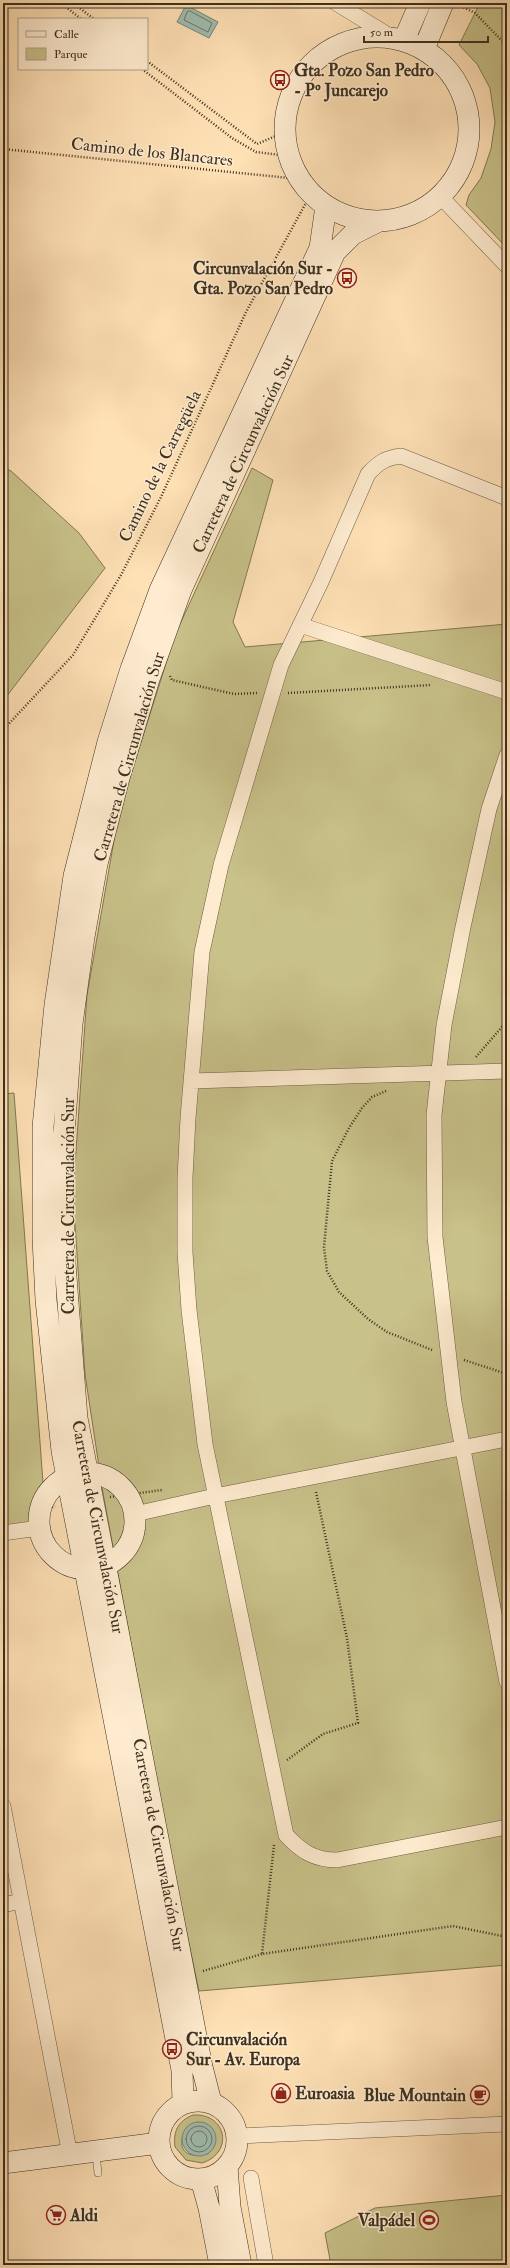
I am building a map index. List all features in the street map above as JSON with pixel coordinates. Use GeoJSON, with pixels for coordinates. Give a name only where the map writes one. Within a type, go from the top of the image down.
{"type":"FeatureCollection","features":[{"type":"Feature","properties":{"kind":"street"},"geometry":{"type":"LineString","coordinates":[[336,3],[399,39],[424,49],[446,67],[461,91],[469,118],[467,147],[458,174],[440,196],[421,210],[400,219],[377,222],[350,218],[312,193],[288,156],[284,125],[291,94],[308,68],[332,48],[362,37],[399,39]]}},
{"type":"Feature","properties":{"kind":"street"},"geometry":{"type":"LineString","coordinates":[[399,39],[420,3]]}},
{"type":"Feature","properties":{"kind":"street"},"geometry":{"type":"LineString","coordinates":[[424,49],[443,3]]}},
{"type":"Feature","properties":{"kind":"street","name":"Carretera de Circunvalación Sur"},"geometry":{"type":"LineString","coordinates":[[211,2102],[202,2067],[95,1567],[77,1475],[54,1387],[46,1300],[43,1238],[43,1134],[55,1005],[74,876],[108,742],[131,669],[160,590],[320,248],[312,193]]}},
{"type":"Feature","properties":{"kind":"street"},"geometry":{"type":"LineString","coordinates":[[440,196],[507,266]]}},
{"type":"Feature","properties":{"kind":"street","name":"Carretera de Circunvalación Sur"},"geometry":{"type":"LineString","coordinates":[[77,1475],[77,1418],[68,1324],[64,1251],[64,1134],[72,1024],[84,937],[97,864],[119,778],[149,679],[181,590],[336,252],[353,234],[377,222]]}},
{"type":"Feature","properties":{"kind":"street"},"geometry":{"type":"LineString","coordinates":[[507,498],[401,456],[388,458],[377,463],[368,474],[281,665],[221,865],[202,952],[191,1081],[185,1178],[185,1252],[189,1310],[205,1444],[286,1835],[299,1849],[315,1858],[337,1860],[507,1826]]}},
{"type":"Feature","properties":{"kind":"street"},"geometry":{"type":"LineString","coordinates":[[300,625],[507,692]]}},
{"type":"Feature","properties":{"kind":"street"},"geometry":{"type":"LineString","coordinates":[[507,755],[489,810],[463,927],[444,1026],[434,1115],[435,1237],[454,1402],[507,1682]]}},
{"type":"Feature","properties":{"kind":"street"},"geometry":{"type":"LineString","coordinates":[[191,1081],[507,1071]]}},
{"type":"Feature","properties":{"kind":"street"},"geometry":{"type":"LineString","coordinates":[[135,1514],[215,1496],[507,1439]]}},
{"type":"Feature","properties":{"kind":"street"},"geometry":{"type":"LineString","coordinates":[[96,1473],[110,1478],[122,1487],[130,1500],[135,1514],[134,1531],[128,1547],[116,1559],[95,1567],[69,1565],[55,1557],[44,1544],[39,1528],[40,1512],[44,1498],[54,1486],[77,1475],[96,1473]]}},
{"type":"Feature","properties":{"kind":"street"},"geometry":{"type":"LineString","coordinates":[[3,1533],[39,1528]]}},
{"type":"Feature","properties":{"kind":"street","name":"Carretera de Circunvalación Sur"},"geometry":{"type":"LineString","coordinates":[[95,1567],[182,2070],[183,2103]]}},
{"type":"Feature","properties":{"kind":"street"},"geometry":{"type":"LineString","coordinates":[[3,1806],[70,2155]]}},
{"type":"Feature","properties":{"kind":"street"},"geometry":{"type":"LineString","coordinates":[[3,1905],[21,1901]]}},
{"type":"Feature","properties":{"kind":"street"},"geometry":{"type":"LineString","coordinates":[[192,2100],[211,2102],[221,2108],[235,2125],[237,2147],[227,2166],[219,2173],[201,2179],[188,2178],[176,2173],[167,2164],[161,2153],[159,2143],[160,2129],[165,2118],[173,2109],[183,2103],[192,2100]]}},
{"type":"Feature","properties":{"kind":"street"},"geometry":{"type":"LineString","coordinates":[[237,2136],[507,2124]]}},
{"type":"Feature","properties":{"kind":"street"},"geometry":{"type":"LineString","coordinates":[[3,2163],[159,2143]]}},
{"type":"Feature","properties":{"kind":"street"},"geometry":{"type":"LineString","coordinates":[[227,2166],[230,2207],[241,2265]]}},
{"type":"Feature","properties":{"kind":"street"},"geometry":{"type":"LineString","coordinates":[[251,2178],[266,2265]]}},
{"type":"Feature","properties":{"kind":"street"},"geometry":{"type":"LineString","coordinates":[[201,2179],[209,2208],[220,2265]]}},
{"type":"Feature","properties":{"kind":"lane"},"geometry":{"type":"LineString","coordinates":[[96,2151],[98,2174]]}},
{"type":"Feature","properties":{"kind":"path"},"geometry":{"type":"LineString","coordinates":[[61,3],[80,18]]}},
{"type":"Feature","properties":{"kind":"path"},"geometry":{"type":"LineString","coordinates":[[73,3],[93,18]]}},
{"type":"Feature","properties":{"kind":"path"},"geometry":{"type":"LineString","coordinates":[[455,3],[475,13],[507,46]]}},
{"type":"Feature","properties":{"kind":"path"},"geometry":{"type":"LineString","coordinates":[[148,62],[257,144],[285,132]]}},
{"type":"Feature","properties":{"kind":"path"},"geometry":{"type":"LineString","coordinates":[[143,70],[232,138],[256,152],[288,156]]}},
{"type":"Feature","properties":{"kind":"path","name":"Camino de los Blancares"},"geometry":{"type":"LineString","coordinates":[[3,149],[312,193]]}},
{"type":"Feature","properties":{"kind":"path","name":"Camino de la Carregüela"},"geometry":{"type":"LineString","coordinates":[[3,730],[73,655],[121,575],[162,497],[246,312],[312,193]]}},
{"type":"Feature","properties":{"kind":"path"},"geometry":{"type":"LineString","coordinates":[[169,673],[172,680],[234,694],[262,693]]}},
{"type":"Feature","properties":{"kind":"path"},"geometry":{"type":"LineString","coordinates":[[284,693],[435,685]]}},
{"type":"Feature","properties":{"kind":"path"},"geometry":{"type":"LineString","coordinates":[[474,1059],[507,1021]]}},
{"type":"Feature","properties":{"kind":"path"},"geometry":{"type":"LineString","coordinates":[[392,1089],[372,1097],[362,1108],[349,1128],[332,1161],[324,1247],[327,1271],[339,1292],[368,1319],[387,1332],[433,1350]]}},
{"type":"Feature","properties":{"kind":"path"},"geometry":{"type":"LineString","coordinates":[[463,1360],[507,1374]]}},
{"type":"Feature","properties":{"kind":"path"},"geometry":{"type":"LineString","coordinates":[[283,1763],[323,1734],[358,1723],[347,1638],[314,1485]]}},
{"type":"Feature","properties":{"kind":"path"},"geometry":{"type":"LineString","coordinates":[[262,1954],[275,1839]]}},
{"type":"Feature","properties":{"kind":"path"},"geometry":{"type":"LineString","coordinates":[[196,1973],[262,1954],[453,1926],[507,1937]]}},
{"type":"Feature","properties":{"kind":"green space"},"geometry":{"type":"Polygon","coordinates":[[[480,3],[504,3],[507,6],[507,248],[466,205],[469,195],[481,178],[491,149],[495,122],[490,88],[477,64],[459,45],[480,3]]]}},
{"type":"Feature","properties":{"kind":"green space"},"geometry":{"type":"Polygon","coordinates":[[[3,467],[11,471],[79,533],[105,568],[3,701],[3,467]]]}},
{"type":"Feature","properties":{"kind":"green space"},"geometry":{"type":"Polygon","coordinates":[[[252,468],[273,480],[233,622],[245,647],[507,624],[507,1965],[199,1991],[170,1853],[103,1493],[85,1374],[73,1194],[87,995],[119,812],[175,635],[252,468]]]}},
{"type":"Feature","properties":{"kind":"green space"},"geometry":{"type":"Polygon","coordinates":[[[14,1093],[44,1496],[51,1533],[3,1538],[3,1094],[14,1093]]]}},
{"type":"Feature","properties":{"kind":"green space"},"geometry":{"type":"Polygon","coordinates":[[[193,2115],[204,2116],[213,2120],[219,2127],[222,2134],[222,2143],[219,2151],[212,2158],[202,2163],[186,2160],[175,2147],[176,2131],[180,2124],[188,2117],[193,2115]],[[197,2122],[187,2128],[182,2138],[183,2149],[186,2153],[192,2155],[208,2154],[215,2145],[197,2122]]]}},
{"type":"Feature","properties":{"kind":"green space","name":"Valpádel"},"geometry":{"type":"Polygon","coordinates":[[[507,2195],[507,2265],[331,2265],[325,2233],[375,2208],[507,2195]]]}},
{"type":"Feature","properties":{"kind":"water"},"geometry":{"type":"Polygon","coordinates":[[[186,5],[218,22],[209,38],[177,22],[186,5]]]}},
{"type":"Feature","properties":{"kind":"water"},"geometry":{"type":"Polygon","coordinates":[[[202,2122],[211,2127],[215,2132],[215,2146],[211,2151],[206,2155],[196,2156],[192,2155],[183,2146],[182,2136],[183,2132],[192,2123],[202,2122]]]}},
{"type":"Feature","properties":{"kind":"place","name":"Gta. Pozo San Pedro - Pº Juncarejo"},"geometry":{"type":"Point","coordinates":[280,80]}},
{"type":"Feature","properties":{"kind":"place","name":"Circunvalación Sur - Gta. Pozo San Pedro"},"geometry":{"type":"Point","coordinates":[347,278]}},
{"type":"Feature","properties":{"kind":"place","name":"Circunvalación Sur - Av. Europa"},"geometry":{"type":"Point","coordinates":[172,2049]}},
{"type":"Feature","properties":{"kind":"place","name":"Euroasia"},"geometry":{"type":"Point","coordinates":[281,2093]}},
{"type":"Feature","properties":{"kind":"place","name":"Blue Mountain"},"geometry":{"type":"Point","coordinates":[480,2095]}},
{"type":"Feature","properties":{"kind":"place","name":"Aldi"},"geometry":{"type":"Point","coordinates":[56,2215]}},
{"type":"Feature","properties":{"kind":"place","name":"Valpádel"},"geometry":{"type":"Point","coordinates":[429,2220]}}]}
